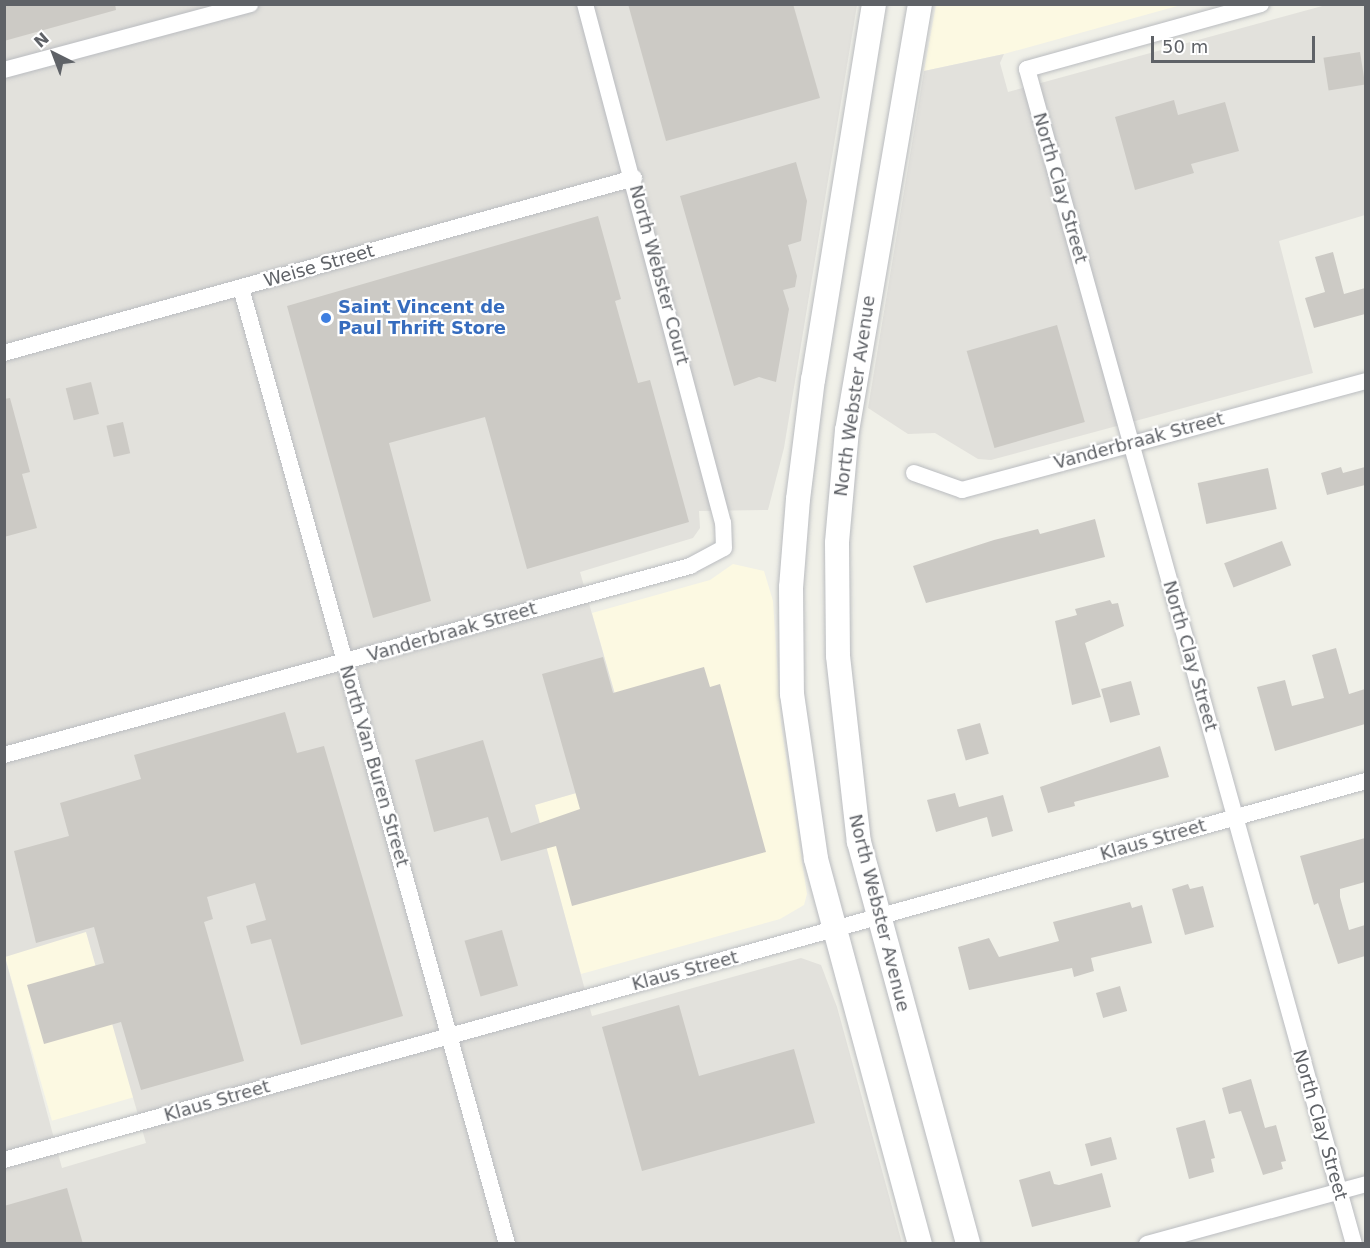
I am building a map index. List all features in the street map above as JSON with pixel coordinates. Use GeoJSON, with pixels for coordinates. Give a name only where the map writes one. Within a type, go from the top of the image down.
{"type":"FeatureCollection","features":[{"type":"Feature","properties":{"kind":"main road"},"geometry":{"type":"LineString","coordinates":[[874,4],[813,379],[791,568],[790,624],[796,728],[816,859],[833,931],[920,1244]]}},
{"type":"Feature","properties":{"kind":"main road","name":"North Webster Avenue"},"geometry":{"type":"LineString","coordinates":[[920,4],[848,420],[837,543],[838,656],[845,748],[858,843],[968,1244]]}},
{"type":"Feature","properties":{"kind":"street"},"geometry":{"type":"LineString","coordinates":[[4,70],[250,4]]}},
{"type":"Feature","properties":{"kind":"street","name":"North Webster Court"},"geometry":{"type":"LineString","coordinates":[[585,4],[634,178],[723,522],[724,548]]}},
{"type":"Feature","properties":{"kind":"street","name":"North Clay Street"},"geometry":{"type":"LineString","coordinates":[[1261,4],[1027,69],[1354,1244]]}},
{"type":"Feature","properties":{"kind":"street","name":"Weise Street"},"geometry":{"type":"LineString","coordinates":[[4,353],[634,178]]}},
{"type":"Feature","properties":{"kind":"street","name":"North Van Buren Street"},"geometry":{"type":"LineString","coordinates":[[241,288],[507,1244]]}},
{"type":"Feature","properties":{"kind":"street","name":"Vanderbraak Street"},"geometry":{"type":"LineString","coordinates":[[914,473],[962,490],[1365,381]]}},
{"type":"Feature","properties":{"kind":"street","name":"Vanderbraak Street"},"geometry":{"type":"LineString","coordinates":[[4,755],[690,566],[724,548]]}},
{"type":"Feature","properties":{"kind":"street","name":"Klaus Street"},"geometry":{"type":"LineString","coordinates":[[4,1160],[877,919],[1365,781]]}},
{"type":"Feature","properties":{"kind":"street"},"geometry":{"type":"LineString","coordinates":[[1147,1244],[1365,1184]]}},
{"type":"Feature","properties":{"kind":"shaded area"},"geometry":{"type":"Polygon","coordinates":[[[936,4],[1181,5],[1004,54],[924,71],[936,4]]]}},
{"type":"Feature","properties":{"kind":"shaded area"},"geometry":{"type":"Polygon","coordinates":[[[5,5],[857,5],[784,448],[768,510],[699,511],[700,528],[693,538],[580,572],[638,775],[535,805],[592,1016],[801,958],[821,965],[837,1007],[902,1243],[5,1244],[5,5]],[[86,932],[5,957],[62,1168],[146,1143],[86,932]]]}},
{"type":"Feature","properties":{"kind":"shaded area"},"geometry":{"type":"Polygon","coordinates":[[[1326,5],[1365,5],[1365,215],[1279,241],[1313,373],[991,460],[978,459],[935,433],[908,434],[868,408],[924,71],[1004,54],[1000,63],[1008,92],[1326,5]]]}},
{"type":"Feature","properties":{"kind":"shaded area"},"geometry":{"type":"Polygon","coordinates":[[[733,564],[764,571],[773,601],[781,724],[807,894],[804,905],[780,919],[581,974],[534,805],[638,775],[592,613],[710,580],[733,564]]]}},
{"type":"Feature","properties":{"kind":"shaded area"},"geometry":{"type":"Polygon","coordinates":[[[86,931],[134,1097],[52,1121],[4,954],[86,931]]]}},
{"type":"Feature","properties":{"kind":"building"},"geometry":{"type":"Polygon","coordinates":[[[4,4],[115,4],[116,10],[4,41],[4,4]]]}},
{"type":"Feature","properties":{"kind":"building"},"geometry":{"type":"Polygon","coordinates":[[[628,4],[793,4],[820,98],[666,141],[628,4]]]}},
{"type":"Feature","properties":{"kind":"building"},"geometry":{"type":"Polygon","coordinates":[[[1360,52],[1365,85],[1329,90],[1323,58],[1360,52]]]}},
{"type":"Feature","properties":{"kind":"building"},"geometry":{"type":"Polygon","coordinates":[[[1174,100],[1178,115],[1225,102],[1239,151],[1191,164],[1194,173],[1135,190],[1115,117],[1174,100]]]}},
{"type":"Feature","properties":{"kind":"building"},"geometry":{"type":"Polygon","coordinates":[[[796,162],[807,201],[801,241],[788,245],[797,276],[795,287],[783,290],[789,309],[776,382],[759,377],[734,386],[680,196],[796,162]]]}},
{"type":"Feature","properties":{"kind":"building"},"geometry":{"type":"Polygon","coordinates":[[[598,216],[621,299],[615,301],[638,383],[650,380],[689,522],[527,569],[485,417],[389,443],[431,601],[373,618],[287,306],[598,216]]]}},
{"type":"Feature","properties":{"kind":"building"},"geometry":{"type":"Polygon","coordinates":[[[1333,252],[1344,294],[1365,288],[1365,314],[1314,328],[1305,298],[1325,292],[1315,257],[1333,252]]]}},
{"type":"Feature","properties":{"kind":"building"},"geometry":{"type":"Polygon","coordinates":[[[1057,325],[1085,422],[994,448],[967,351],[1057,325]]]}},
{"type":"Feature","properties":{"kind":"building"},"geometry":{"type":"Polygon","coordinates":[[[91,382],[99,414],[74,420],[66,388],[91,382]]]}},
{"type":"Feature","properties":{"kind":"building"},"geometry":{"type":"Polygon","coordinates":[[[10,398],[30,472],[22,474],[37,528],[4,537],[4,399],[10,398]]]}},
{"type":"Feature","properties":{"kind":"building"},"geometry":{"type":"Polygon","coordinates":[[[123,422],[130,453],[114,457],[106,426],[123,422]]]}},
{"type":"Feature","properties":{"kind":"building"},"geometry":{"type":"Polygon","coordinates":[[[1341,467],[1343,473],[1365,467],[1365,485],[1327,495],[1321,473],[1341,467]]]}},
{"type":"Feature","properties":{"kind":"building"},"geometry":{"type":"Polygon","coordinates":[[[1268,468],[1277,509],[1206,524],[1198,483],[1268,468]]]}},
{"type":"Feature","properties":{"kind":"building"},"geometry":{"type":"Polygon","coordinates":[[[1095,519],[1105,557],[926,603],[913,566],[994,540],[1038,529],[1040,534],[1095,519]]]}},
{"type":"Feature","properties":{"kind":"building"},"geometry":{"type":"Polygon","coordinates":[[[1282,541],[1291,565],[1233,587],[1224,563],[1282,541]]]}},
{"type":"Feature","properties":{"kind":"building"},"geometry":{"type":"Polygon","coordinates":[[[1110,600],[1112,604],[1118,603],[1124,626],[1085,643],[1101,697],[1072,705],[1055,621],[1077,615],[1075,609],[1110,600]]]}},
{"type":"Feature","properties":{"kind":"building"},"geometry":{"type":"Polygon","coordinates":[[[1336,648],[1349,694],[1365,689],[1365,724],[1275,751],[1257,687],[1285,680],[1292,706],[1324,698],[1312,655],[1336,648]]]}},
{"type":"Feature","properties":{"kind":"building"},"geometry":{"type":"Polygon","coordinates":[[[603,657],[613,693],[704,667],[710,687],[720,684],[766,852],[572,906],[556,846],[501,861],[488,817],[434,832],[415,760],[483,740],[511,833],[580,809],[542,674],[603,657]]]}},
{"type":"Feature","properties":{"kind":"building"},"geometry":{"type":"Polygon","coordinates":[[[1131,681],[1140,715],[1110,723],[1101,689],[1131,681]]]}},
{"type":"Feature","properties":{"kind":"building"},"geometry":{"type":"Polygon","coordinates":[[[285,712],[297,753],[324,746],[403,1016],[301,1045],[271,939],[251,944],[246,926],[266,920],[255,883],[207,897],[213,919],[204,922],[244,1061],[141,1090],[121,1022],[44,1044],[27,985],[104,963],[94,927],[36,943],[14,851],[69,836],[60,803],[141,779],[134,755],[285,712]]]}},
{"type":"Feature","properties":{"kind":"building"},"geometry":{"type":"Polygon","coordinates":[[[980,723],[989,754],[966,760],[957,730],[980,723]]]}},
{"type":"Feature","properties":{"kind":"building"},"geometry":{"type":"Polygon","coordinates":[[[1160,746],[1169,777],[1074,802],[1075,806],[1048,813],[1040,787],[1160,746]]]}},
{"type":"Feature","properties":{"kind":"building"},"geometry":{"type":"Polygon","coordinates":[[[955,793],[959,807],[1003,795],[1013,831],[992,837],[987,817],[936,832],[927,800],[955,793]]]}},
{"type":"Feature","properties":{"kind":"building"},"geometry":{"type":"Polygon","coordinates":[[[1365,838],[1365,882],[1340,889],[1340,897],[1349,930],[1365,925],[1365,956],[1338,964],[1318,903],[1314,905],[1300,856],[1365,838]]]}},
{"type":"Feature","properties":{"kind":"building"},"geometry":{"type":"Polygon","coordinates":[[[1188,884],[1190,889],[1203,886],[1214,927],[1185,935],[1172,889],[1188,884]]]}},
{"type":"Feature","properties":{"kind":"building"},"geometry":{"type":"Polygon","coordinates":[[[1130,902],[1132,908],[1142,905],[1152,943],[1091,958],[1094,971],[1074,977],[1072,968],[969,990],[958,947],[989,938],[999,957],[1059,941],[1053,922],[1130,902]]]}},
{"type":"Feature","properties":{"kind":"building"},"geometry":{"type":"Polygon","coordinates":[[[502,930],[518,986],[480,997],[465,941],[502,930]]]}},
{"type":"Feature","properties":{"kind":"building"},"geometry":{"type":"Polygon","coordinates":[[[1120,986],[1127,1011],[1103,1018],[1096,993],[1120,986]]]}},
{"type":"Feature","properties":{"kind":"building"},"geometry":{"type":"Polygon","coordinates":[[[679,1005],[699,1076],[794,1049],[815,1123],[642,1171],[602,1027],[679,1005]]]}},
{"type":"Feature","properties":{"kind":"building"},"geometry":{"type":"Polygon","coordinates":[[[1251,1079],[1265,1128],[1276,1125],[1286,1161],[1281,1162],[1283,1169],[1263,1175],[1241,1111],[1229,1114],[1222,1088],[1251,1079]]]}},
{"type":"Feature","properties":{"kind":"building"},"geometry":{"type":"Polygon","coordinates":[[[1205,1120],[1215,1158],[1211,1159],[1214,1172],[1189,1179],[1176,1128],[1205,1120]]]}},
{"type":"Feature","properties":{"kind":"building"},"geometry":{"type":"Polygon","coordinates":[[[1111,1137],[1117,1159],[1091,1166],[1085,1144],[1111,1137]]]}},
{"type":"Feature","properties":{"kind":"building"},"geometry":{"type":"Polygon","coordinates":[[[1050,1171],[1054,1184],[1059,1185],[1102,1173],[1111,1207],[1032,1227],[1019,1180],[1050,1171]]]}},
{"type":"Feature","properties":{"kind":"building"},"geometry":{"type":"Polygon","coordinates":[[[67,1188],[83,1244],[4,1244],[4,1206],[67,1188]]]}},
{"type":"Feature","properties":{"kind":"place","name":"Saint Vincent de Paul Thrift Store"},"geometry":{"type":"Point","coordinates":[326,318]}}]}
